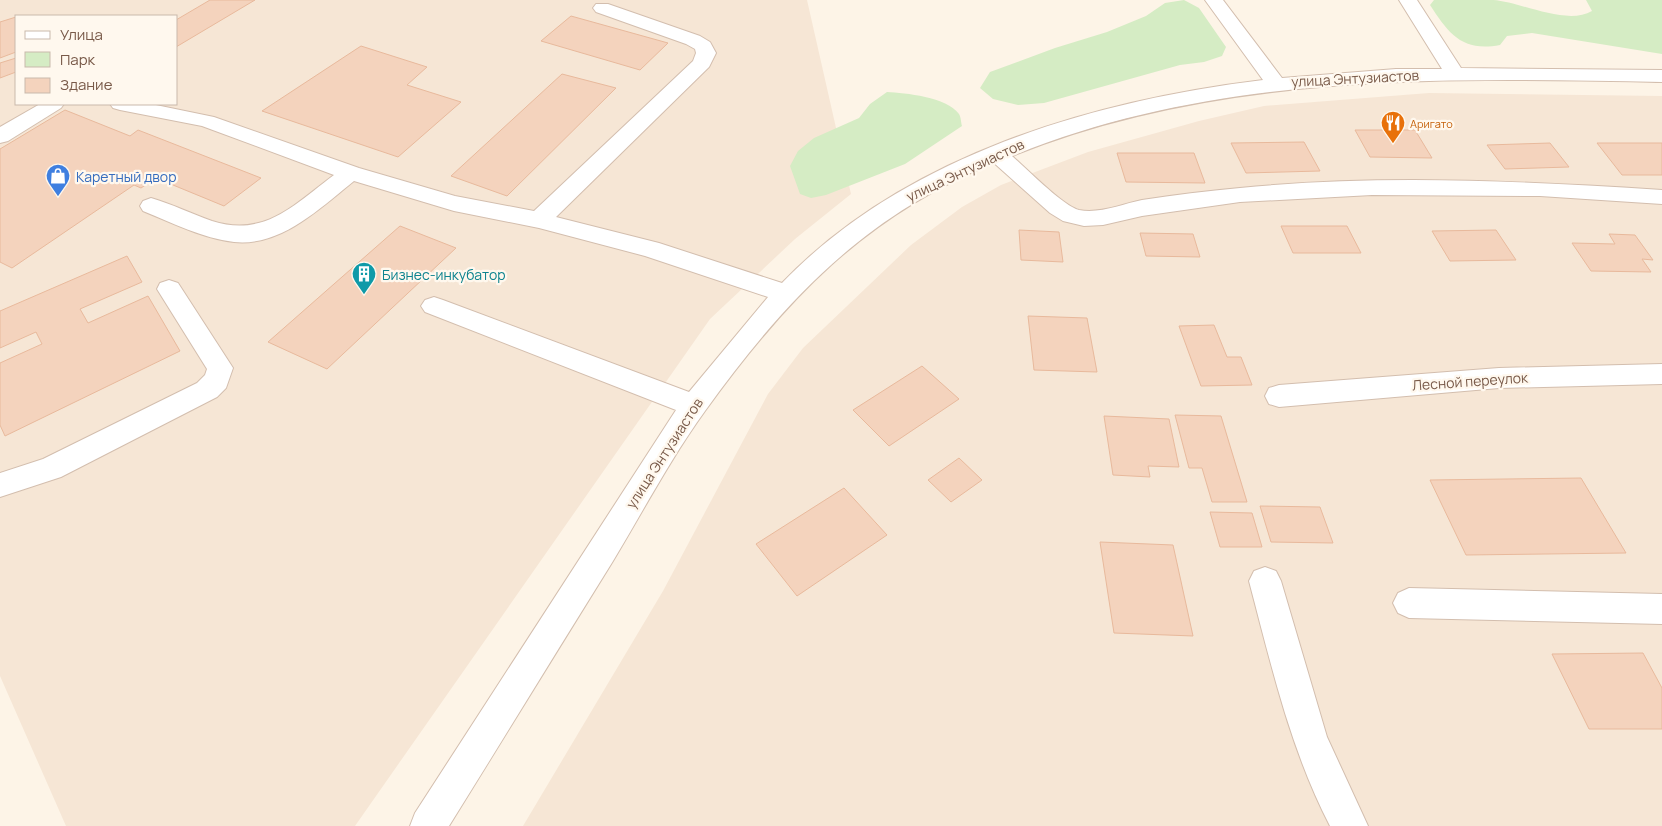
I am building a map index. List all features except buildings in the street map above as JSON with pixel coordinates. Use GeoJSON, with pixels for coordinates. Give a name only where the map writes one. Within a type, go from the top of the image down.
{"type":"FeatureCollection","features":[{"type":"Feature","properties":{"kind":"street"},"geometry":{"type":"LineString","coordinates":[[1214,0],[1223,16],[1275,83]]}},
{"type":"Feature","properties":{"kind":"street"},"geometry":{"type":"LineString","coordinates":[[1408,0],[1455,74]]}},
{"type":"Feature","properties":{"kind":"street"},"geometry":{"type":"LineString","coordinates":[[539,220],[702,63],[706,53],[703,46],[693,40],[602,8]]}},
{"type":"Feature","properties":{"kind":"street","name":"улица Энтузиастов"},"geometry":{"type":"LineString","coordinates":[[428,826],[694,405],[741,344],[786,294],[833,248],[869,220],[921,190],[995,153],[1040,136],[1128,109],[1177,98],[1275,83],[1356,76],[1455,74],[1662,76]]}},
{"type":"Feature","properties":{"kind":"street"},"geometry":{"type":"LineString","coordinates":[[0,136],[52,105]]}},
{"type":"Feature","properties":{"kind":"street"},"geometry":{"type":"LineString","coordinates":[[125,105],[208,121],[351,173],[454,203],[539,220],[651,249],[786,294]]}},
{"type":"Feature","properties":{"kind":"street"},"geometry":{"type":"LineString","coordinates":[[995,153],[1058,208],[1071,216],[1084,218],[1103,217],[1142,208],[1240,195],[1372,188],[1540,189],[1662,198]]}},
{"type":"Feature","properties":{"kind":"street"},"geometry":{"type":"LineString","coordinates":[[151,206],[220,231],[237,234],[255,234],[272,229],[290,218],[351,173]]}},
{"type":"Feature","properties":{"kind":"street"},"geometry":{"type":"LineString","coordinates":[[0,485],[51,469],[207,390],[214,384],[220,376],[220,368],[169,288]]}},
{"type":"Feature","properties":{"kind":"street"},"geometry":{"type":"LineString","coordinates":[[434,306],[694,405]]}},
{"type":"Feature","properties":{"kind":"street","name":"Лесной переулок"},"geometry":{"type":"LineString","coordinates":[[1278,396],[1499,378],[1662,374]]}},
{"type":"Feature","properties":{"kind":"street"},"geometry":{"type":"LineString","coordinates":[[1265,581],[1310,743],[1335,800],[1350,826]]}},
{"type":"Feature","properties":{"kind":"street"},"geometry":{"type":"LineString","coordinates":[[1409,603],[1662,609]]}},
{"type":"Feature","properties":{"kind":"shaded area"},"geometry":{"type":"Polygon","coordinates":[[[0,0],[807,0],[851,194],[795,239],[710,319],[355,826],[66,826],[0,676],[0,0]]]}},
{"type":"Feature","properties":{"kind":"shaded area"},"geometry":{"type":"Polygon","coordinates":[[[1429,93],[1662,96],[1662,826],[523,826],[663,591],[768,394],[803,348],[911,245],[962,207],[1001,185],[1088,152],[1199,121],[1264,106],[1429,93]]]}},
{"type":"Feature","properties":{"kind":"green space"},"geometry":{"type":"Polygon","coordinates":[[[1184,0],[1199,8],[1226,47],[1222,56],[1204,62],[1180,65],[1044,103],[1018,105],[993,99],[980,88],[990,72],[1055,48],[1107,32],[1146,16],[1165,3],[1184,0]]]}},
{"type":"Feature","properties":{"kind":"green space"},"geometry":{"type":"Polygon","coordinates":[[[1434,0],[1493,0],[1557,15],[1570,16],[1592,11],[1586,0],[1662,0],[1662,54],[1532,33],[1507,36],[1500,45],[1476,46],[1466,43],[1450,32],[1430,5],[1434,0]]]}},
{"type":"Feature","properties":{"kind":"green space"},"geometry":{"type":"Polygon","coordinates":[[[887,92],[925,97],[945,104],[959,114],[962,126],[905,164],[826,195],[811,198],[800,194],[790,166],[798,151],[814,138],[859,118],[870,104],[887,92]]]}},
{"type":"Feature","properties":{"kind":"place","name":"Аригато"},"geometry":{"type":"Point","coordinates":[1393,144]}},
{"type":"Feature","properties":{"kind":"place","name":"Каретный двор"},"geometry":{"type":"Point","coordinates":[58,197]}},
{"type":"Feature","properties":{"kind":"place","name":"Бизнес-инкубатор"},"geometry":{"type":"Point","coordinates":[364,295]}}]}
